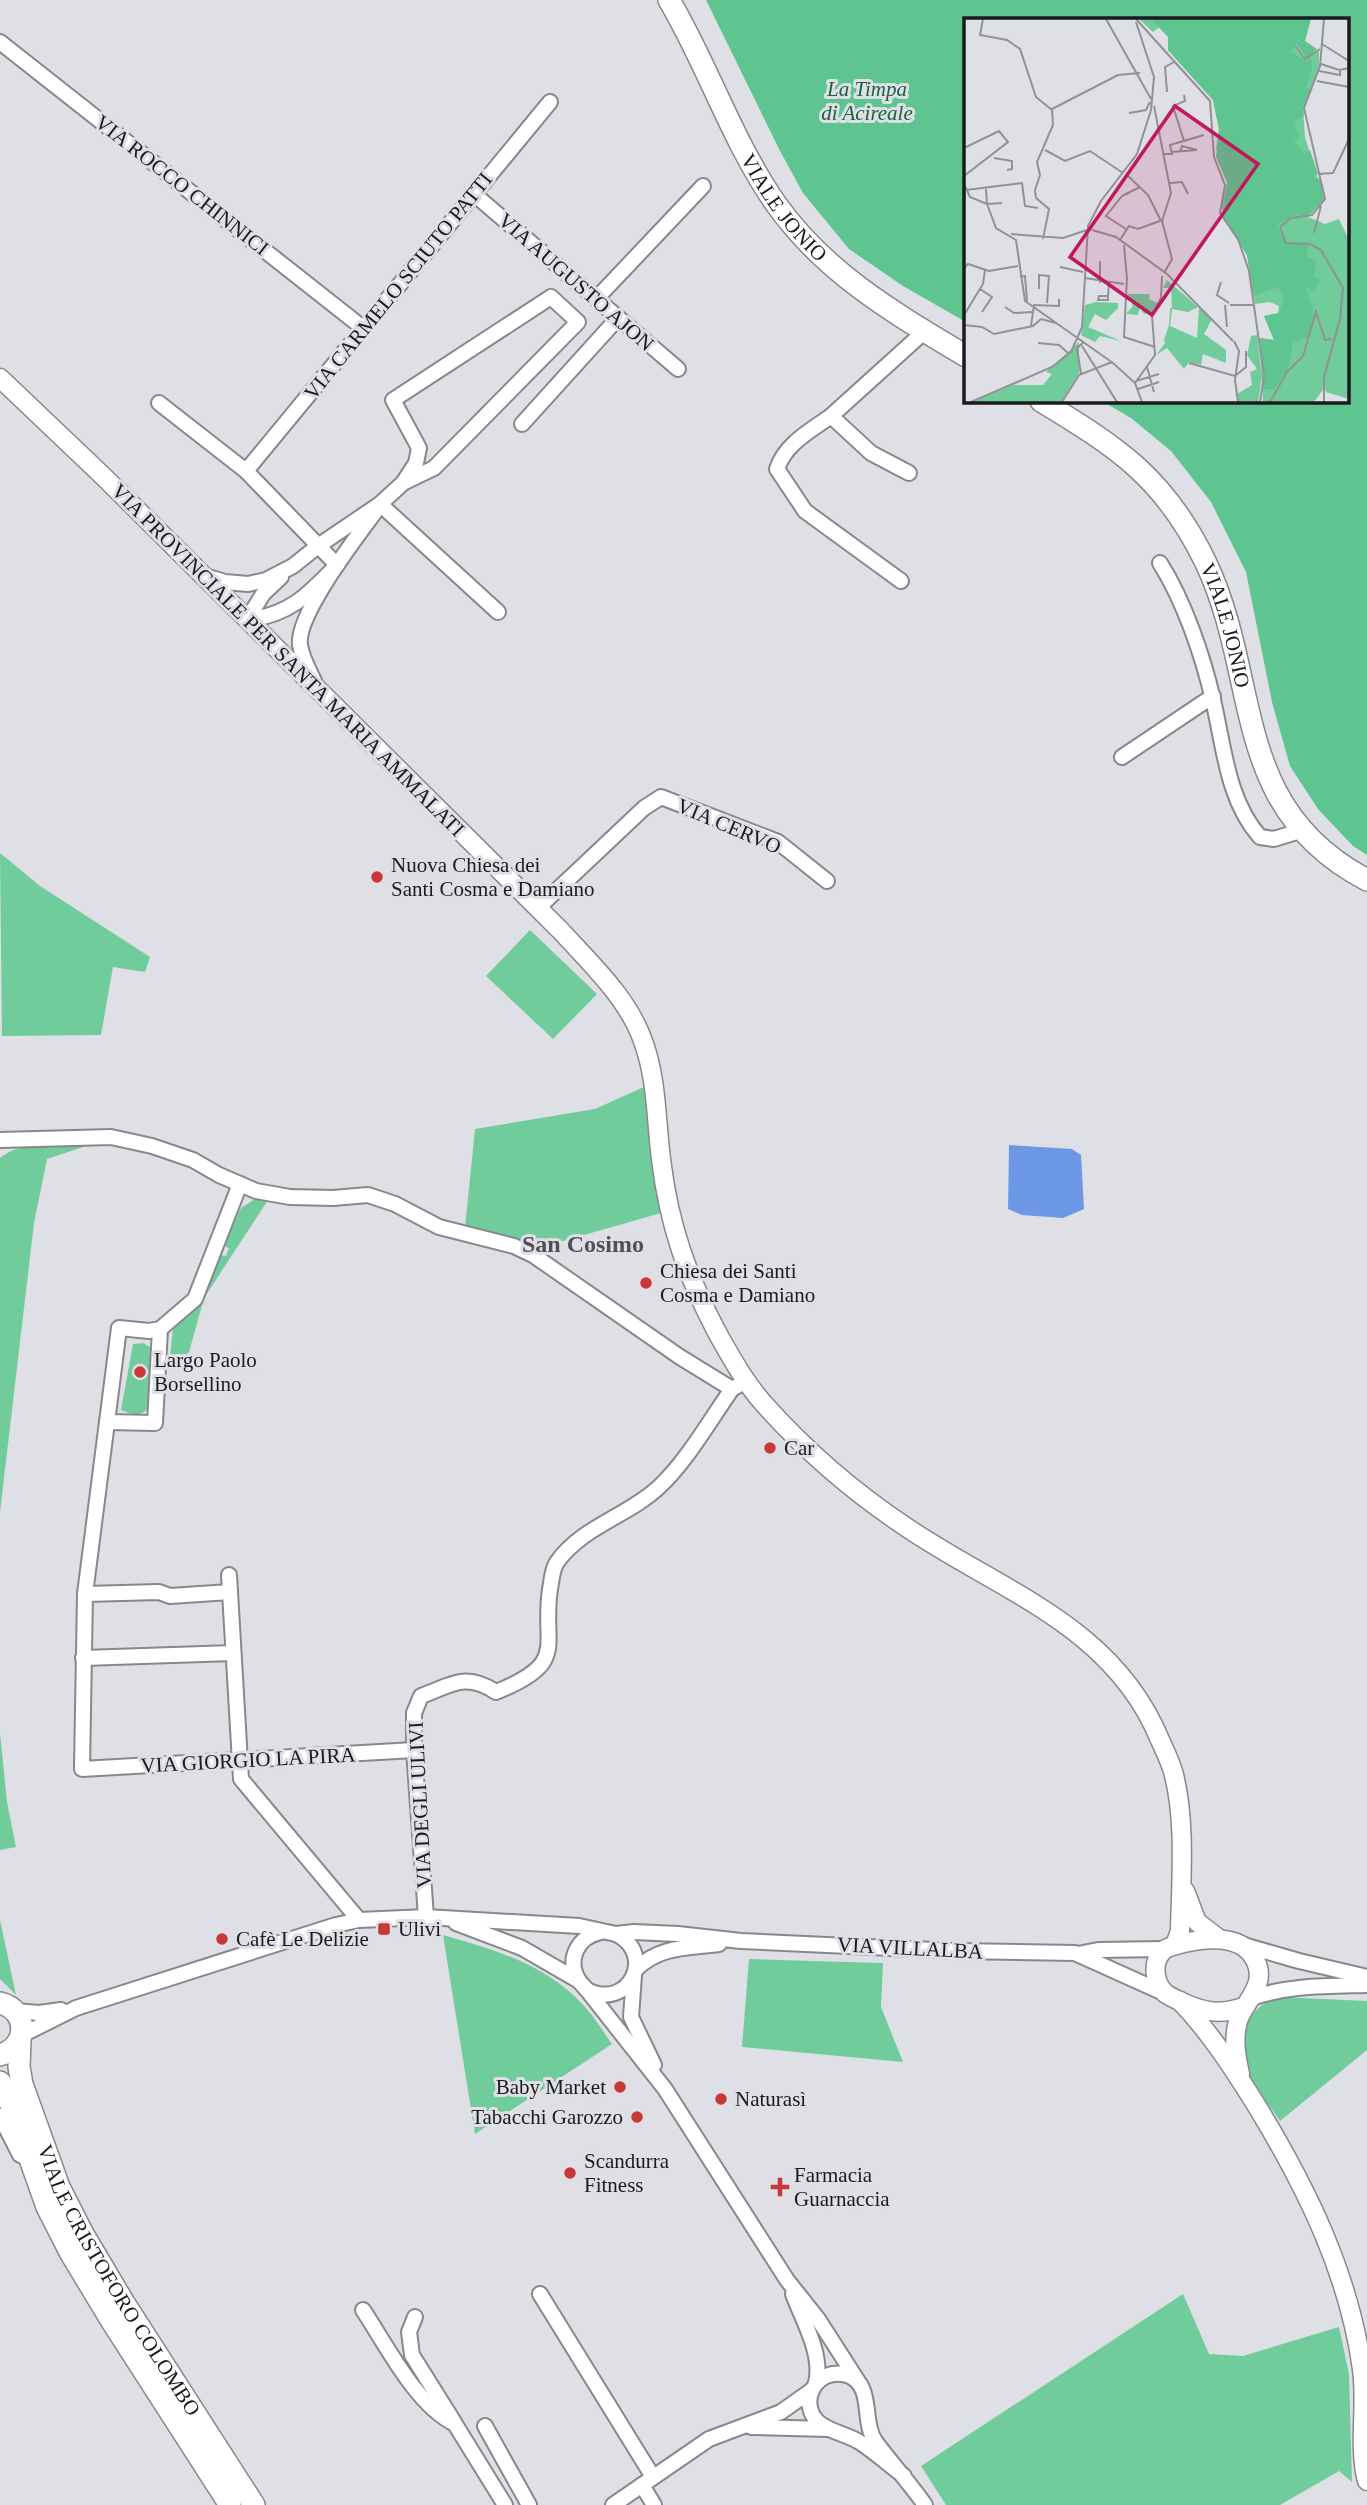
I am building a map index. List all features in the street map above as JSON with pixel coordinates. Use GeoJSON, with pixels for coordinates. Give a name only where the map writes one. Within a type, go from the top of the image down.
{"type":"FeatureCollection","features":[{"type":"Feature","properties":{"kind":"main road","name":"VIALE JONIO"},"geometry":{"type":"LineString","coordinates":[[670,0],[737,136],[776,204],[801,236],[831,266],[862,291],[964,355]]}},
{"type":"Feature","properties":{"kind":"main road","name":"VIALE JONIO"},"geometry":{"type":"LineString","coordinates":[[1043,402],[1122,452],[1162,492],[1186,525],[1220,595],[1264,768],[1291,816],[1303,830],[1328,855],[1367,880]]}},
{"type":"Feature","properties":{"kind":"main road","name":"VIALE CRISTOFORO COLOMBO"},"geometry":{"type":"LineString","coordinates":[[6,2003],[20,2018],[19,2067],[22,2084],[59,2187],[124,2303],[254,2505]]}},
{"type":"Feature","properties":{"kind":"main road"},"geometry":{"type":"LineString","coordinates":[[0,2055],[14,2049],[21,2037]]}},
{"type":"Feature","properties":{"kind":"main road","name":"VIALE CRISTOFORO COLOMBO"},"geometry":{"type":"LineString","coordinates":[[0,2082],[8,2097],[47,2207],[70,2252],[230,2505]]}},
{"type":"Feature","properties":{"kind":"street","name":"VIA ROCCO CHINNICI"},"geometry":{"type":"LineString","coordinates":[[0,42],[363,328]]}},
{"type":"Feature","properties":{"kind":"street","name":"VIA CARMELO SCIUTO PATTI"},"geometry":{"type":"LineString","coordinates":[[246,471],[550,102]]}},
{"type":"Feature","properties":{"kind":"street"},"geometry":{"type":"LineString","coordinates":[[596,299],[704,186]]}},
{"type":"Feature","properties":{"kind":"street","name":"VIA AUGUSTO AJON"},"geometry":{"type":"LineString","coordinates":[[474,194],[678,369]]}},
{"type":"Feature","properties":{"kind":"street"},"geometry":{"type":"LineString","coordinates":[[247,620],[263,594],[293,566],[380,504],[402,483],[416,463],[419,448],[393,400],[551,298],[578,322],[434,468],[402,483]]}},
{"type":"Feature","properties":{"kind":"street"},"geometry":{"type":"LineString","coordinates":[[522,424],[618,318]]}},
{"type":"Feature","properties":{"kind":"street"},"geometry":{"type":"LineString","coordinates":[[901,581],[804,511],[777,469],[781,457],[790,446],[831,416],[925,331]]}},
{"type":"Feature","properties":{"kind":"street","name":"VIA PROVINCIALE PER SANTA MARIA AMMALATI"},"geometry":{"type":"LineString","coordinates":[[0,378],[203,575],[538,908],[597,971],[626,1007],[643,1039],[652,1071],[667,1201],[679,1249],[739,1385],[764,1404],[849,1485],[905,1527],[1054,1616],[1089,1642],[1112,1664],[1132,1688],[1154,1725],[1174,1774],[1180,1813],[1181,1877]]}},
{"type":"Feature","properties":{"kind":"street"},"geometry":{"type":"LineString","coordinates":[[159,403],[246,471],[337,565]]}},
{"type":"Feature","properties":{"kind":"street"},"geometry":{"type":"LineString","coordinates":[[831,416],[872,453],[909,473]]}},
{"type":"Feature","properties":{"kind":"street"},"geometry":{"type":"LineString","coordinates":[[319,692],[306,665],[300,644],[301,629],[337,565],[380,504]]}},
{"type":"Feature","properties":{"kind":"street"},"geometry":{"type":"LineString","coordinates":[[380,504],[498,612]]}},
{"type":"Feature","properties":{"kind":"street"},"geometry":{"type":"LineString","coordinates":[[1160,563],[1170,578],[1196,642],[1213,696],[1234,792],[1251,827],[1261,836],[1273,839],[1303,830]]}},
{"type":"Feature","properties":{"kind":"street"},"geometry":{"type":"LineString","coordinates":[[247,620],[282,612],[305,598],[337,565]]}},
{"type":"Feature","properties":{"kind":"street"},"geometry":{"type":"LineString","coordinates":[[203,575],[225,582],[248,584],[266,580],[293,566]]}},
{"type":"Feature","properties":{"kind":"street"},"geometry":{"type":"LineString","coordinates":[[1122,757],[1213,696]]}},
{"type":"Feature","properties":{"kind":"street","name":"VIA CERVO"},"geometry":{"type":"LineString","coordinates":[[538,908],[644,808],[661,797],[778,842],[827,881]]}},
{"type":"Feature","properties":{"kind":"street"},"geometry":{"type":"LineString","coordinates":[[0,1140],[111,1137],[152,1146],[193,1160],[256,1191],[290,1197],[333,1198],[368,1195],[395,1204],[439,1227],[514,1246],[533,1255],[627,1321],[739,1385]]}},
{"type":"Feature","properties":{"kind":"street"},"geometry":{"type":"LineString","coordinates":[[233,1653],[83,1658],[85,1594],[119,1328],[149,1331],[160,1329],[195,1299],[240,1184]]}},
{"type":"Feature","properties":{"kind":"street"},"geometry":{"type":"LineString","coordinates":[[106,1429],[155,1423],[160,1329]]}},
{"type":"Feature","properties":{"kind":"street","name":"VIA DEGLI ULIVI"},"geometry":{"type":"LineString","coordinates":[[76,2008],[336,1924],[359,1920],[426,1917],[414,1751],[414,1713],[421,1696],[467,1679],[496,1692],[523,1681],[541,1666],[549,1651],[549,1592],[555,1565],[594,1528],[621,1514],[658,1488],[671,1475],[739,1385]]}},
{"type":"Feature","properties":{"kind":"street"},"geometry":{"type":"LineString","coordinates":[[229,1575],[241,1779],[359,1920]]}},
{"type":"Feature","properties":{"kind":"street"},"geometry":{"type":"LineString","coordinates":[[85,1594],[159,1592],[170,1596],[230,1592]]}},
{"type":"Feature","properties":{"kind":"street","name":"VIA GIORGIO LA PIRA"},"geometry":{"type":"LineString","coordinates":[[83,1658],[82,1769],[414,1751]]}},
{"type":"Feature","properties":{"kind":"street"},"geometry":{"type":"LineString","coordinates":[[1181,1877],[1197,1922],[1248,1952],[1256,1961],[1258,1982],[1239,2018],[1235,2033],[1235,2055],[1242,2081]]}},
{"type":"Feature","properties":{"kind":"street"},"geometry":{"type":"LineString","coordinates":[[1181,1877],[1180,1931],[1155,1966],[1158,1986],[1195,2017],[1242,2081],[1277,2139],[1315,2211],[1346,2295],[1365,2369],[1367,2481]]}},
{"type":"Feature","properties":{"kind":"street"},"geometry":{"type":"LineString","coordinates":[[426,1917],[579,1926],[610,1933],[631,1945],[636,1956],[631,2017],[665,2089]]}},
{"type":"Feature","properties":{"kind":"street"},"geometry":{"type":"LineString","coordinates":[[445,1919],[522,1948],[599,1995],[618,1992],[628,1985],[646,1960],[662,1951],[741,1941]]}},
{"type":"Feature","properties":{"kind":"street"},"geometry":{"type":"LineString","coordinates":[[741,1941],[678,1934],[592,1934],[578,1946],[573,1964],[583,1986],[665,2089],[787,2280],[818,2319],[865,2393],[867,2422],[873,2438],[925,2505]]}},
{"type":"Feature","properties":{"kind":"street"},"geometry":{"type":"LineString","coordinates":[[1078,1954],[1225,1940],[1367,1977]]}},
{"type":"Feature","properties":{"kind":"street","name":"VIA VILLALBA"},"geometry":{"type":"LineString","coordinates":[[741,1941],[1078,1954]]}},
{"type":"Feature","properties":{"kind":"street"},"geometry":{"type":"LineString","coordinates":[[1078,1954],[1200,2010],[1220,2014],[1271,1991],[1367,1985]]}},
{"type":"Feature","properties":{"kind":"street"},"geometry":{"type":"LineString","coordinates":[[6,2003],[39,2013],[76,2008]]}},
{"type":"Feature","properties":{"kind":"street"},"geometry":{"type":"LineString","coordinates":[[21,2037],[76,2008]]}},
{"type":"Feature","properties":{"kind":"street"},"geometry":{"type":"LineString","coordinates":[[0,2116],[47,2207]]}},
{"type":"Feature","properties":{"kind":"street"},"geometry":{"type":"LineString","coordinates":[[787,2280],[817,2357],[818,2374],[810,2410],[817,2421],[860,2442],[904,2476]]}},
{"type":"Feature","properties":{"kind":"street"},"geometry":{"type":"LineString","coordinates":[[540,2294],[647,2481],[654,2505]]}},
{"type":"Feature","properties":{"kind":"street"},"geometry":{"type":"LineString","coordinates":[[363,2310],[425,2404],[455,2424]]}},
{"type":"Feature","properties":{"kind":"street"},"geometry":{"type":"LineString","coordinates":[[415,2317],[408,2332],[412,2355],[505,2505]]}},
{"type":"Feature","properties":{"kind":"street"},"geometry":{"type":"LineString","coordinates":[[612,2505],[709,2439],[781,2412],[822,2378],[836,2374],[850,2376],[861,2386]]}},
{"type":"Feature","properties":{"kind":"street"},"geometry":{"type":"LineString","coordinates":[[742,2427],[849,2428],[856,2423],[865,2408]]}},
{"type":"Feature","properties":{"kind":"street"},"geometry":{"type":"LineString","coordinates":[[485,2426],[528,2505]]}},
{"type":"Feature","properties":{"kind":"green space","name":"La Timpa di Acireale"},"geometry":{"type":"Polygon","coordinates":[[[706,0],[1367,0],[1367,855],[1353,846],[1318,809],[1290,766],[1272,702],[1246,572],[1211,502],[1171,451],[1131,418],[1104,402],[1350,402],[1350,18],[964,18],[964,321],[903,286],[849,249],[803,193],[706,0]]]}},
{"type":"Feature","properties":{"kind":"green space"},"geometry":{"type":"Polygon","coordinates":[[[0,853],[40,886],[150,957],[145,972],[113,967],[101,1035],[2,1036],[0,853]]]}},
{"type":"Feature","properties":{"kind":"green space"},"geometry":{"type":"Polygon","coordinates":[[[530,930],[597,994],[553,1039],[486,976],[530,930]]]}},
{"type":"Feature","properties":{"kind":"green space"},"geometry":{"type":"Polygon","coordinates":[[[644,1087],[661,1213],[535,1249],[520,1240],[465,1228],[475,1129],[595,1109],[644,1087]]]}},
{"type":"Feature","properties":{"kind":"green space"},"geometry":{"type":"Polygon","coordinates":[[[95,1143],[47,1159],[34,1223],[0,1512],[0,1158],[21,1147],[33,1145],[95,1143]]]}},
{"type":"Feature","properties":{"kind":"green space"},"geometry":{"type":"Polygon","coordinates":[[[255,1199],[268,1200],[204,1298],[189,1352],[177,1361],[170,1356],[173,1328],[198,1305],[221,1255],[226,1256],[229,1248],[224,1246],[241,1208],[255,1199]]]}},
{"type":"Feature","properties":{"kind":"green space"},"geometry":{"type":"Polygon","coordinates":[[[143,1343],[150,1347],[152,1354],[148,1408],[136,1414],[121,1410],[133,1344],[143,1343]]]}},
{"type":"Feature","properties":{"kind":"green space"},"geometry":{"type":"Polygon","coordinates":[[[0,1733],[7,1802],[16,1847],[0,1850],[0,1733]]]}},
{"type":"Feature","properties":{"kind":"green space"},"geometry":{"type":"Polygon","coordinates":[[[0,1920],[16,1995],[0,1979],[0,1920]]]}},
{"type":"Feature","properties":{"kind":"green space"},"geometry":{"type":"Polygon","coordinates":[[[443,1935],[502,1953],[538,1970],[571,1993],[586,2008],[612,2044],[475,2134],[443,1935]]]}},
{"type":"Feature","properties":{"kind":"green space"},"geometry":{"type":"Polygon","coordinates":[[[749,1959],[883,1963],[881,2007],[903,2062],[742,2047],[749,1959]]]}},
{"type":"Feature","properties":{"kind":"green space"},"geometry":{"type":"Polygon","coordinates":[[[1279,1997],[1367,2001],[1367,2050],[1280,2121],[1248,2073],[1242,2044],[1252,2015],[1268,2001],[1279,1997]]]}},
{"type":"Feature","properties":{"kind":"green space"},"geometry":{"type":"Polygon","coordinates":[[[1183,2294],[1209,2354],[1243,2356],[1339,2327],[1349,2374],[1352,2482],[1339,2471],[1280,2505],[946,2505],[921,2466],[1183,2294]]]}},
{"type":"Feature","properties":{"kind":"water"},"geometry":{"type":"Polygon","coordinates":[[[1009,1145],[1072,1149],[1081,1155],[1084,1209],[1063,1218],[1022,1215],[1008,1209],[1009,1145]]]}},
{"type":"Feature","properties":{"kind":"place","name":"Nuova Chiesa dei Santi Cosma e Damiano"},"geometry":{"type":"Point","coordinates":[377,877]}},
{"type":"Feature","properties":{"kind":"place","name":"Chiesa dei Santi Cosma e Damiano"},"geometry":{"type":"Point","coordinates":[646,1283]}},
{"type":"Feature","properties":{"kind":"place","name":"Largo Paolo Borsellino"},"geometry":{"type":"Point","coordinates":[140,1372]}},
{"type":"Feature","properties":{"kind":"place","name":"Car"},"geometry":{"type":"Point","coordinates":[770,1448]}},
{"type":"Feature","properties":{"kind":"place","name":"Ulivi"},"geometry":{"type":"Point","coordinates":[384,1929]}},
{"type":"Feature","properties":{"kind":"place","name":"Cafè Le Delizie"},"geometry":{"type":"Point","coordinates":[222,1939]}},
{"type":"Feature","properties":{"kind":"place","name":"Baby Market"},"geometry":{"type":"Point","coordinates":[620,2087]}},
{"type":"Feature","properties":{"kind":"place","name":"Naturasì"},"geometry":{"type":"Point","coordinates":[721,2099]}},
{"type":"Feature","properties":{"kind":"place","name":"Tabacchi Garozzo"},"geometry":{"type":"Point","coordinates":[637,2117]}},
{"type":"Feature","properties":{"kind":"place","name":"Scandurra Fitness"},"geometry":{"type":"Point","coordinates":[570,2173]}},
{"type":"Feature","properties":{"kind":"place","name":"Farmacia Guarnaccia"},"geometry":{"type":"Point","coordinates":[780,2187]}},
{"type":"Feature","properties":{"kind":"district","name":"San Cosimo"},"geometry":{"type":"Point","coordinates":[583,1244]}}]}
